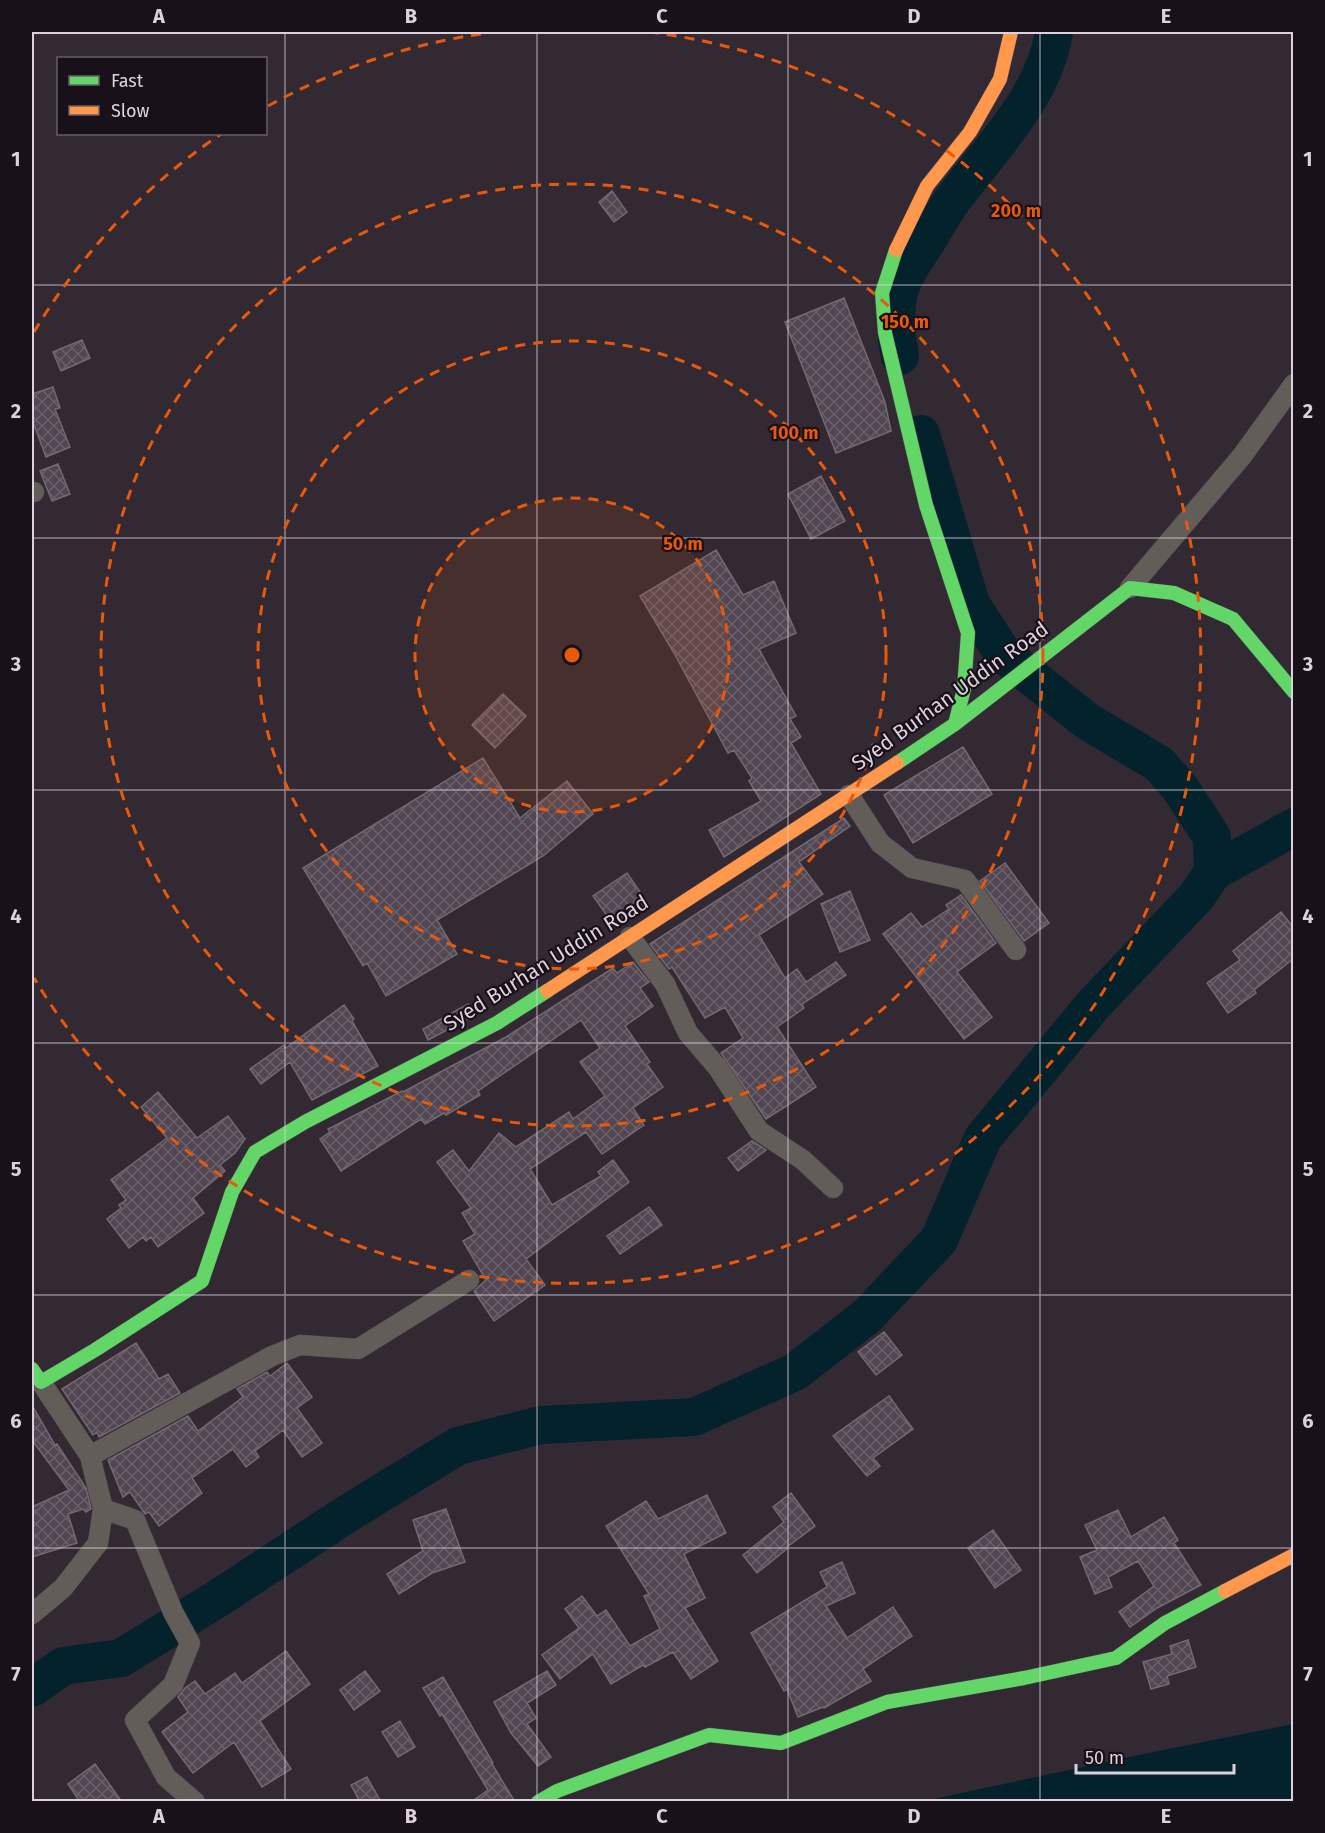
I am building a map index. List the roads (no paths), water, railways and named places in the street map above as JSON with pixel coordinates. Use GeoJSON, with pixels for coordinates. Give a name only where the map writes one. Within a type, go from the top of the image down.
{"type":"FeatureCollection","features":[{"type":"Feature","properties":{"kind":"street"},"geometry":{"type":"LineString","coordinates":[[955,724],[964,689],[968,633],[926,505],[885,333],[882,293],[899,242],[927,186],[970,132],[1000,79],[1011,32]]}},
{"type":"Feature","properties":{"kind":"street"},"geometry":{"type":"LineString","coordinates":[[1130,588],[1242,456],[1293,384]]}},
{"type":"Feature","properties":{"kind":"street"},"geometry":{"type":"LineString","coordinates":[[1130,588],[1174,593],[1233,619],[1293,692]]}},
{"type":"Feature","properties":{"kind":"street","name":"Syed Burhan Uddin Road"},"geometry":{"type":"LineString","coordinates":[[36,1375],[95,1350],[202,1281],[232,1192],[255,1152],[305,1122],[496,1023],[630,937],[955,724],[1130,588]]}},
{"type":"Feature","properties":{"kind":"street"},"geometry":{"type":"LineString","coordinates":[[849,795],[880,843],[912,868],[965,880],[1016,950]]}},
{"type":"Feature","properties":{"kind":"street"},"geometry":{"type":"LineString","coordinates":[[630,937],[665,984],[688,1033],[718,1068],[759,1131],[803,1160],[833,1188]]}},
{"type":"Feature","properties":{"kind":"street"},"geometry":{"type":"LineString","coordinates":[[90,1456],[272,1356],[300,1345],[358,1349],[469,1280]]}},
{"type":"Feature","properties":{"kind":"street"},"geometry":{"type":"LineString","coordinates":[[32,1614],[63,1588],[98,1543],[103,1509],[90,1456],[36,1375]]}},
{"type":"Feature","properties":{"kind":"street"},"geometry":{"type":"LineString","coordinates":[[103,1509],[135,1520],[173,1612],[190,1643],[173,1685],[135,1720],[166,1778],[195,1802]]}},
{"type":"Feature","properties":{"kind":"street"},"geometry":{"type":"LineString","coordinates":[[538,1802],[557,1791],[709,1735],[781,1743],[887,1702],[1024,1678],[1116,1658],[1166,1623],[1293,1555]]}},
{"type":"Feature","properties":{"kind":"water"},"geometry":{"type":"Polygon","coordinates":[[[1293,1724],[1293,1801],[924,1801],[1153,1752],[1293,1724]]]}},
{"type":"Feature","properties":{"kind":"waterway"},"geometry":{"type":"LineString","coordinates":[[900,356],[896,309],[905,277],[951,202],[998,143],[1027,101],[1039,79],[1054,32]]}},
{"type":"Feature","properties":{"kind":"waterway"},"geometry":{"type":"LineString","coordinates":[[32,1688],[63,1666],[121,1658],[458,1446],[541,1425],[694,1417],[795,1372],[867,1316],[939,1240],[983,1138],[1094,1004],[1196,897],[1213,872],[1212,837],[1180,788],[1159,764],[1087,721],[1004,655],[971,604],[921,434]]}},
{"type":"Feature","properties":{"kind":"waterway"},"geometry":{"type":"LineString","coordinates":[[1213,872],[1294,827]]}}]}
